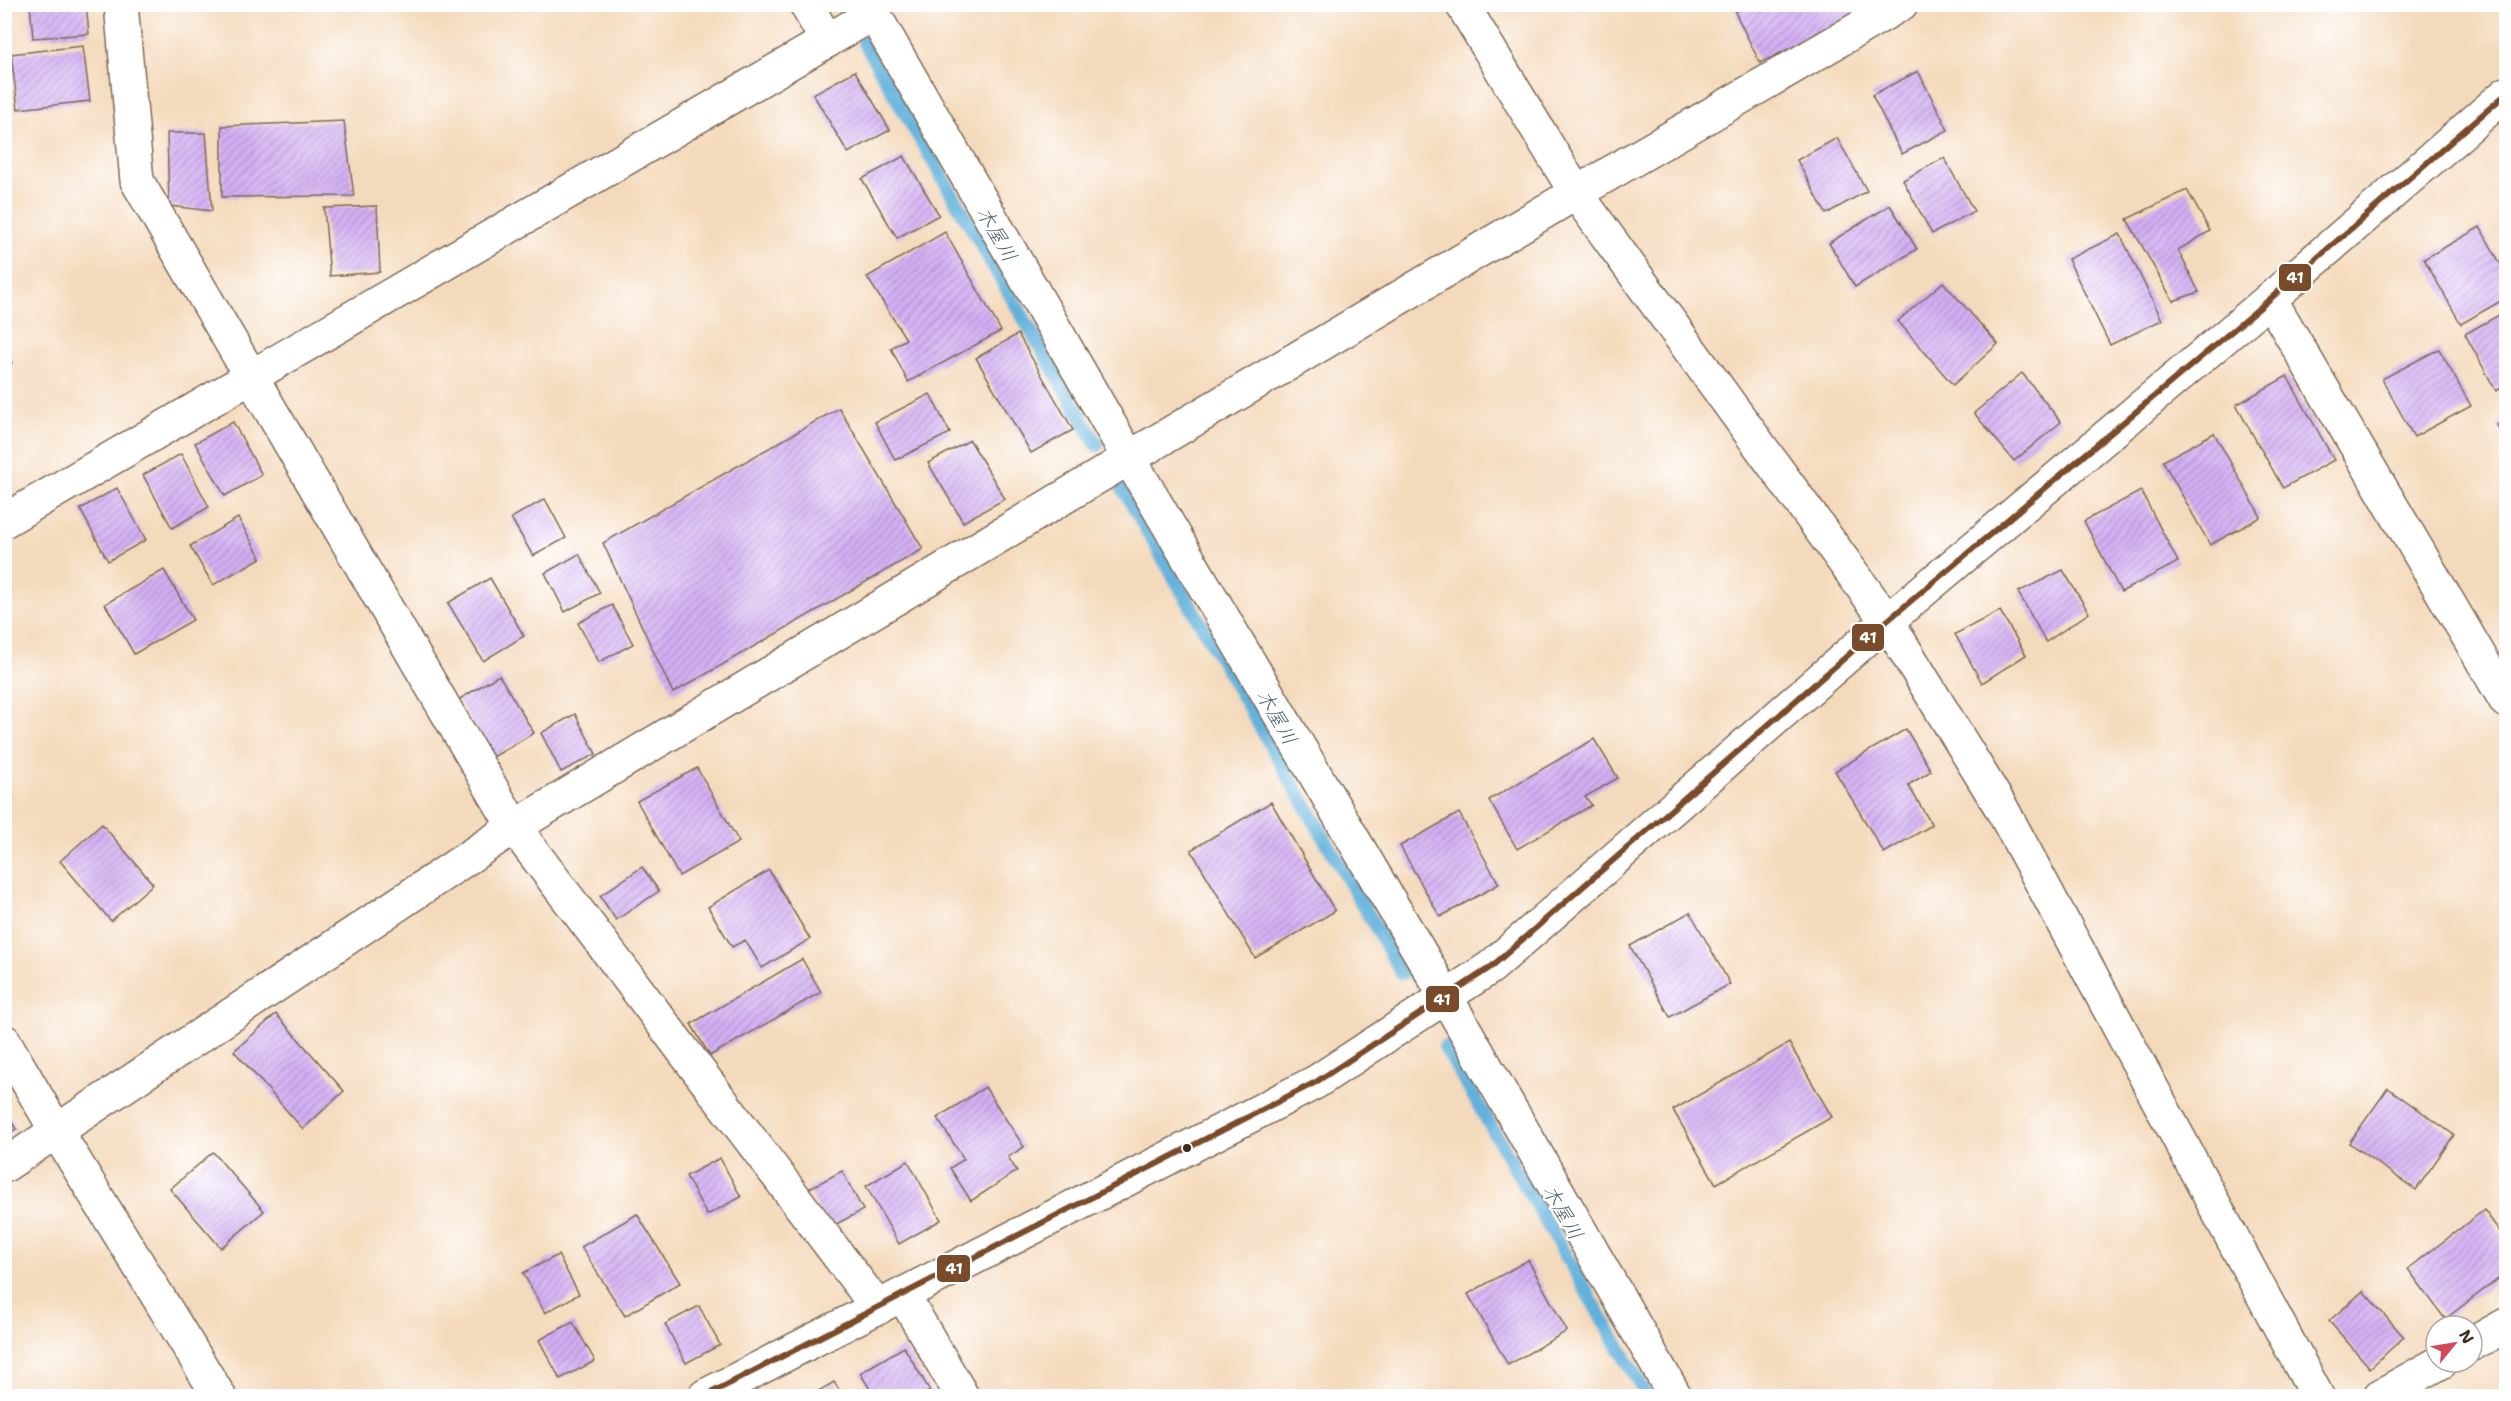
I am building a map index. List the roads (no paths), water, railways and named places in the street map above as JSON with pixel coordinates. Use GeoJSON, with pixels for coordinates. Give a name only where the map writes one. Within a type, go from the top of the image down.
{"type":"FeatureCollection","features":[{"type":"Feature","properties":{"kind":"street"},"geometry":{"type":"LineString","coordinates":[[121,4],[137,181],[514,828],[890,1301],[962,1396]]}},
{"type":"Feature","properties":{"kind":"street"},"geometry":{"type":"LineString","coordinates":[[806,4],[827,41]]}},
{"type":"Feature","properties":{"kind":"street"},"geometry":{"type":"LineString","coordinates":[[1462,4],[1576,193],[1887,621],[2002,809],[2317,1396]]}},
{"type":"Feature","properties":{"kind":"street"},"geometry":{"type":"LineString","coordinates":[[4,1166],[514,828],[1129,458],[1576,193],[1901,4]]}},
{"type":"Feature","properties":{"kind":"street"},"geometry":{"type":"LineString","coordinates":[[4,521],[827,41],[871,9],[1129,458],[1446,997],[1675,1396]]}},
{"type":"Feature","properties":{"kind":"street"},"geometry":{"type":"LineString","coordinates":[[705,1396],[1316,1082],[1491,967],[1887,621],[2270,299],[2506,94]]}},
{"type":"Feature","properties":{"kind":"street"},"geometry":{"type":"LineString","coordinates":[[2270,299],[2506,701]]}},
{"type":"Feature","properties":{"kind":"street"},"geometry":{"type":"LineString","coordinates":[[4,1041],[219,1396]]}},
{"type":"Feature","properties":{"kind":"street"},"geometry":{"type":"LineString","coordinates":[[2484,1337],[2506,1324]]}},
{"type":"Feature","properties":{"kind":"street"},"geometry":{"type":"LineString","coordinates":[[2380,1396],[2424,1371]]}},
{"type":"Feature","properties":{"kind":"waterway","name":"木屋川"},"geometry":{"type":"LineString","coordinates":[[842,4],[845,9]]}},
{"type":"Feature","properties":{"kind":"waterway","name":"木屋川"},"geometry":{"type":"LineString","coordinates":[[864,42],[1097,445]]}},
{"type":"Feature","properties":{"kind":"waterway","name":"木屋川"},"geometry":{"type":"LineString","coordinates":[[1118,480],[1402,973]]}},
{"type":"Feature","properties":{"kind":"waterway","name":"木屋川"},"geometry":{"type":"LineString","coordinates":[[1445,1047],[1647,1396]]}}]}
